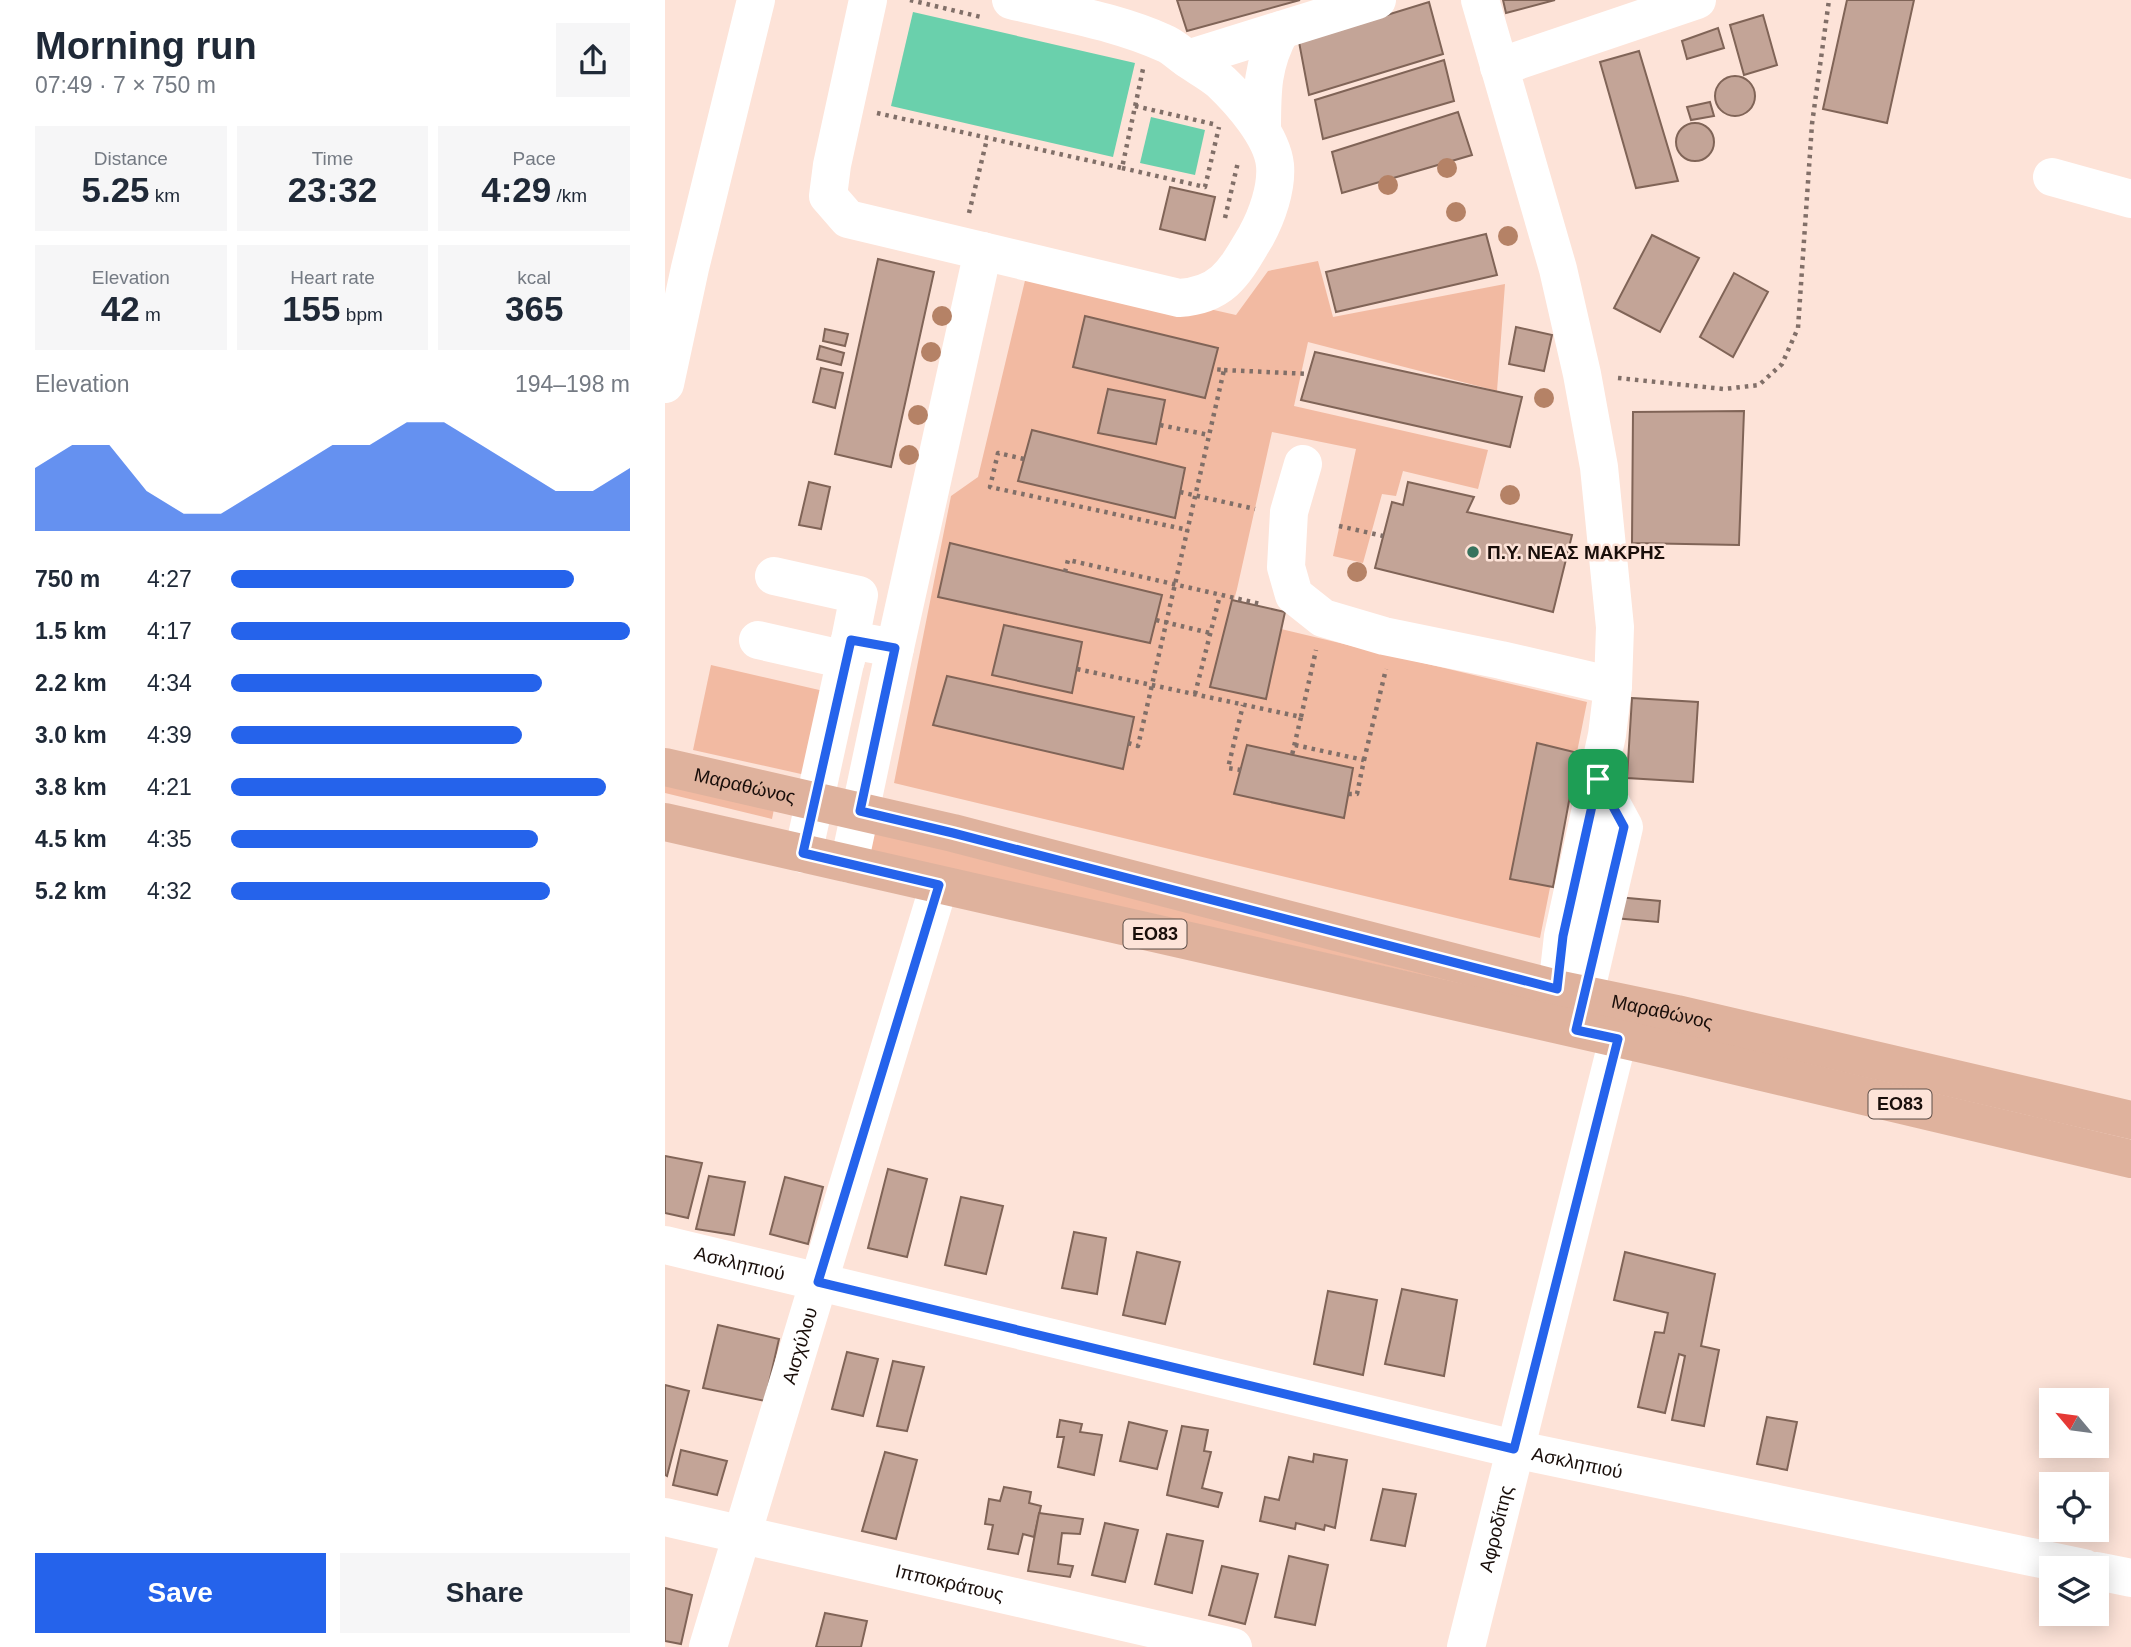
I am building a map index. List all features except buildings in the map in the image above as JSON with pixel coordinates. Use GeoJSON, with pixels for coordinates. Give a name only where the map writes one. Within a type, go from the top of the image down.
{"type":"FeatureCollection","features":[{"type":"Feature","properties":{"kind":"main road","name":"Μαραθώνος"},"geometry":{"type":"LineString","coordinates":[[665,767],[864,796],[953,833],[1567,1009]]}},
{"type":"Feature","properties":{"kind":"main road","name":"Μαραθώνος"},"geometry":{"type":"LineString","coordinates":[[665,822],[939,885],[2131,1120]]}},
{"type":"Feature","properties":{"kind":"main road","name":"Μαραθώνος"},"geometry":{"type":"LineString","coordinates":[[1623,1021],[2131,1159]]}},
{"type":"Feature","properties":{"kind":"street"},"geometry":{"type":"LineString","coordinates":[[665,384],[690,268],[756,0]]}},
{"type":"Feature","properties":{"kind":"street"},"geometry":{"type":"LineString","coordinates":[[868,0],[832,165],[828,197],[848,219],[1179,298],[1199,297],[1216,289],[1234,273],[1262,225],[1273,194],[1275,164],[1256,122],[1220,81],[1166,43],[1122,28],[1085,9],[1000,9]]}},
{"type":"Feature","properties":{"kind":"street"},"geometry":{"type":"LineString","coordinates":[[1188,59],[1377,0]]}},
{"type":"Feature","properties":{"kind":"street"},"geometry":{"type":"LineString","coordinates":[[1480,0],[1558,269],[1582,374],[1599,467],[1615,627],[1613,686],[1607,736],[1598,779],[1580,940],[1567,1009]]}},
{"type":"Feature","properties":{"kind":"street"},"geometry":{"type":"LineString","coordinates":[[1499,66],[1697,0]]}},
{"type":"Feature","properties":{"kind":"street"},"geometry":{"type":"LineString","coordinates":[[1256,122],[1269,52],[1281,30]]}},
{"type":"Feature","properties":{"kind":"street"},"geometry":{"type":"LineString","coordinates":[[2052,177],[2131,199]]}},
{"type":"Feature","properties":{"kind":"street"},"geometry":{"type":"LineString","coordinates":[[849,864],[983,251]]}},
{"type":"Feature","properties":{"kind":"street"},"geometry":{"type":"LineString","coordinates":[[1303,464],[1289,512],[1286,567],[1293,596],[1323,618],[1393,638],[1613,686]]}},
{"type":"Feature","properties":{"kind":"street"},"geometry":{"type":"LineString","coordinates":[[774,576],[859,595],[803,853]]}},
{"type":"Feature","properties":{"kind":"street"},"geometry":{"type":"LineString","coordinates":[[758,640],[848,650],[895,648]]}},
{"type":"Feature","properties":{"kind":"street","name":"Αισχύλου"},"geometry":{"type":"LineString","coordinates":[[708,1647],[744,1536],[939,885]]}},
{"type":"Feature","properties":{"kind":"street","name":"Αφροδίτης"},"geometry":{"type":"LineString","coordinates":[[1467,1647],[1514,1449],[1623,1021]]}},
{"type":"Feature","properties":{"kind":"street","name":"Ασκληπιού"},"geometry":{"type":"LineString","coordinates":[[665,1245],[1514,1449],[2039,1559]]}},
{"type":"Feature","properties":{"kind":"street","name":"Ιπποκράτους"},"geometry":{"type":"LineString","coordinates":[[665,1517],[1233,1647]]}},
{"type":"Feature","properties":{"kind":"street"},"geometry":{"type":"LineString","coordinates":[[2109,1573],[2131,1578]]}},
{"type":"Feature","properties":{"kind":"path"},"geometry":{"type":"LineString","coordinates":[[910,0],[1000,9]]}},
{"type":"Feature","properties":{"kind":"path"},"geometry":{"type":"LineString","coordinates":[[1582,374],[1724,389],[1759,385],[1782,364],[1798,328],[1812,124],[1829,0]]}},
{"type":"Feature","properties":{"kind":"path"},"geometry":{"type":"LineString","coordinates":[[1122,168],[1143,68]]}},
{"type":"Feature","properties":{"kind":"path"},"geometry":{"type":"LineString","coordinates":[[872,112],[1205,187],[1219,125],[1135,106]]}},
{"type":"Feature","properties":{"kind":"path"},"geometry":{"type":"LineString","coordinates":[[1223,225],[1256,122]]}},
{"type":"Feature","properties":{"kind":"path"},"geometry":{"type":"LineString","coordinates":[[956,213],[968,216],[987,139]]}},
{"type":"Feature","properties":{"kind":"path"},"geometry":{"type":"LineString","coordinates":[[1213,369],[1309,374]]}},
{"type":"Feature","properties":{"kind":"path"},"geometry":{"type":"LineString","coordinates":[[1128,743],[1138,746],[1224,370]]}},
{"type":"Feature","properties":{"kind":"path"},"geometry":{"type":"LineString","coordinates":[[1160,425],[1209,435]]}},
{"type":"Feature","properties":{"kind":"path"},"geometry":{"type":"LineString","coordinates":[[1024,458],[998,453],[990,487],[1188,530]]}},
{"type":"Feature","properties":{"kind":"path"},"geometry":{"type":"LineString","coordinates":[[1180,492],[1255,509]]}},
{"type":"Feature","properties":{"kind":"path"},"geometry":{"type":"LineString","coordinates":[[1339,526],[1383,536]]}},
{"type":"Feature","properties":{"kind":"path"},"geometry":{"type":"LineString","coordinates":[[1065,572],[1067,560],[1272,606]]}},
{"type":"Feature","properties":{"kind":"path"},"geometry":{"type":"LineString","coordinates":[[1195,694],[1220,595]]}},
{"type":"Feature","properties":{"kind":"path"},"geometry":{"type":"LineString","coordinates":[[1292,755],[1323,618]]}},
{"type":"Feature","properties":{"kind":"path"},"geometry":{"type":"LineString","coordinates":[[1156,620],[1210,633]]}},
{"type":"Feature","properties":{"kind":"path"},"geometry":{"type":"LineString","coordinates":[[1348,794],[1357,794],[1393,638]]}},
{"type":"Feature","properties":{"kind":"path"},"geometry":{"type":"LineString","coordinates":[[1077,669],[1301,717]]}},
{"type":"Feature","properties":{"kind":"path"},"geometry":{"type":"LineString","coordinates":[[1241,770],[1228,768],[1243,705]]}},
{"type":"Feature","properties":{"kind":"path"},"geometry":{"type":"LineString","coordinates":[[1295,745],[1364,760]]}},
{"type":"Feature","properties":{"kind":"shaded area"},"geometry":{"type":"Polygon","coordinates":[[[913,12],[1135,63],[1113,157],[891,106],[913,12]]]}},
{"type":"Feature","properties":{"kind":"shaded area"},"geometry":{"type":"Polygon","coordinates":[[[1151,117],[1205,130],[1195,175],[1140,163],[1151,117]]]}},
{"type":"Feature","properties":{"kind":"shaded area"},"geometry":{"type":"Polygon","coordinates":[[[1318,261],[1333,317],[1505,284],[1497,391],[1308,342],[1294,406],[1488,450],[1478,489],[1403,471],[1396,496],[1382,494],[1363,563],[1333,556],[1356,449],[1272,432],[1237,589],[1210,687],[1266,699],[1281,629],[1587,702],[1540,938],[894,783],[951,496],[978,477],[1028,268],[1236,315],[1268,271],[1318,261]]]}},
{"type":"Feature","properties":{"kind":"shaded area"},"geometry":{"type":"Polygon","coordinates":[[[711,665],[828,692],[810,776],[693,750],[711,665]]]}},
{"type":"Feature","properties":{"kind":"shaded area"},"geometry":{"type":"Polygon","coordinates":[[[665,784],[774,809],[772,819],[665,793],[665,784]]]}},
{"type":"Feature","properties":{"kind":"shaded area"},"geometry":{"type":"Polygon","coordinates":[[[863,829],[1547,1003],[866,850],[863,829]]]}},
{"type":"Feature","properties":{"kind":"place","name":"Π.Υ. ΝΕΑΣ ΜΑΚΡΗΣ"},"geometry":{"type":"Point","coordinates":[1473,552]}},
{"type":"Feature","properties":{"kind":"route"},"geometry":{"type":"LineString","coordinates":[[851,640],[895,648],[860,811],[1557,989],[1563,936],[1598,779],[1624,827],[1576,1030],[1618,1039],[1514,1449],[818,1282],[939,885],[803,853],[851,640]]}}]}
